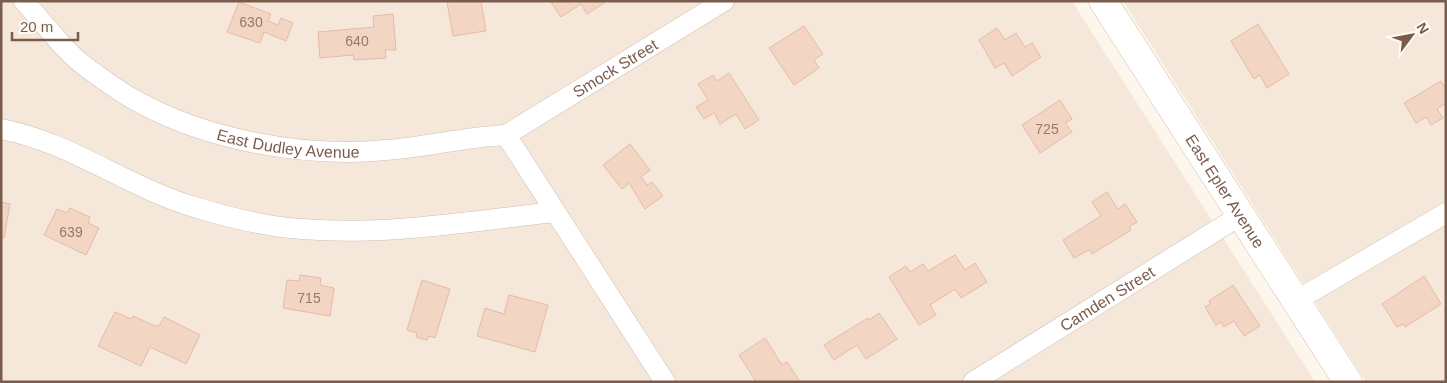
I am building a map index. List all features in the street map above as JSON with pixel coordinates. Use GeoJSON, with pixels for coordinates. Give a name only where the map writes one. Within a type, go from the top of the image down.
{"type":"FeatureCollection","features":[{"type":"Feature","properties":{"kind":"street","name":"East Dudley Avenue"},"geometry":{"type":"LineString","coordinates":[[24,1],[71,54],[122,92],[170,116],[226,136],[277,146],[329,152],[386,150],[506,134]]}},
{"type":"Feature","properties":{"kind":"street","name":"Smock Street"},"geometry":{"type":"LineString","coordinates":[[506,134],[724,1]]}},
{"type":"Feature","properties":{"kind":"street","name":"East Epler Avenue"},"geometry":{"type":"LineString","coordinates":[[1103,1],[1348,382]]}},
{"type":"Feature","properties":{"kind":"street"},"geometry":{"type":"LineString","coordinates":[[1,129],[59,147],[197,208],[263,224],[311,230],[371,231],[555,212]]}},
{"type":"Feature","properties":{"kind":"street"},"geometry":{"type":"LineString","coordinates":[[506,134],[665,382]]}},
{"type":"Feature","properties":{"kind":"street"},"geometry":{"type":"LineString","coordinates":[[1296,300],[1446,213]]}},
{"type":"Feature","properties":{"kind":"street","name":"Camden Street"},"geometry":{"type":"LineString","coordinates":[[973,382],[1241,216]]}},
{"type":"Feature","properties":{"kind":"shaded area"},"geometry":{"type":"Polygon","coordinates":[[[1,1],[1072,1],[1315,382],[1,382],[1,1]]]}},
{"type":"Feature","properties":{"kind":"shaded area"},"geometry":{"type":"Polygon","coordinates":[[[1123,1],[1446,1],[1446,382],[1366,382],[1123,1]]]}},
{"type":"Feature","properties":{"kind":"building"},"geometry":{"type":"Polygon","coordinates":[[[481,1],[486,31],[453,36],[447,2],[481,1]]]}},
{"type":"Feature","properties":{"kind":"building"},"geometry":{"type":"Polygon","coordinates":[[[550,1],[603,1],[604,3],[587,14],[581,4],[561,17],[550,1]]]}},
{"type":"Feature","properties":{"kind":"building"},"geometry":{"type":"Polygon","coordinates":[[[239,2],[271,14],[268,21],[278,25],[281,18],[293,23],[286,41],[264,32],[260,43],[227,32],[239,2]]]}},
{"type":"Feature","properties":{"kind":"building"},"geometry":{"type":"Polygon","coordinates":[[[393,14],[396,50],[385,50],[386,58],[354,60],[353,55],[320,58],[318,32],[374,27],[373,16],[393,14]]]}},
{"type":"Feature","properties":{"kind":"building"},"geometry":{"type":"Polygon","coordinates":[[[1258,24],[1289,74],[1267,88],[1260,75],[1254,79],[1231,41],[1258,24]]]}},
{"type":"Feature","properties":{"kind":"building"},"geometry":{"type":"Polygon","coordinates":[[[804,26],[823,54],[814,60],[819,68],[794,85],[769,48],[804,26]]]}},
{"type":"Feature","properties":{"kind":"building"},"geometry":{"type":"Polygon","coordinates":[[[997,28],[1005,40],[1016,33],[1025,47],[1032,43],[1041,57],[1012,76],[1004,63],[995,68],[979,40],[997,28]]]}},
{"type":"Feature","properties":{"kind":"building"},"geometry":{"type":"Polygon","coordinates":[[[729,73],[759,120],[745,129],[736,114],[720,124],[714,113],[704,119],[696,107],[708,100],[698,84],[713,75],[717,81],[729,73]]]}},
{"type":"Feature","properties":{"kind":"building"},"geometry":{"type":"Polygon","coordinates":[[[1441,81],[1446,89],[1446,103],[1437,109],[1443,118],[1431,125],[1426,117],[1416,123],[1404,103],[1441,81]]]}},
{"type":"Feature","properties":{"kind":"building"},"geometry":{"type":"Polygon","coordinates":[[[1060,100],[1072,119],[1065,123],[1072,132],[1040,153],[1022,125],[1060,100]]]}},
{"type":"Feature","properties":{"kind":"building"},"geometry":{"type":"Polygon","coordinates":[[[630,144],[650,170],[641,177],[647,185],[652,182],[663,196],[645,209],[629,183],[622,189],[603,165],[630,144]]]}},
{"type":"Feature","properties":{"kind":"building"},"geometry":{"type":"Polygon","coordinates":[[[1107,192],[1118,209],[1125,204],[1137,222],[1129,227],[1131,230],[1092,254],[1089,250],[1074,258],[1063,240],[1101,216],[1092,202],[1107,192]]]}},
{"type":"Feature","properties":{"kind":"building"},"geometry":{"type":"Polygon","coordinates":[[[1,202],[10,204],[4,238],[1,237],[1,202]]]}},
{"type":"Feature","properties":{"kind":"building"},"geometry":{"type":"Polygon","coordinates":[[[70,208],[90,217],[88,223],[99,228],[86,255],[44,235],[57,209],[67,213],[70,208]]]}},
{"type":"Feature","properties":{"kind":"building"},"geometry":{"type":"Polygon","coordinates":[[[955,255],[965,270],[975,263],[987,282],[961,298],[955,289],[930,305],[936,315],[919,325],[889,277],[906,266],[910,272],[923,264],[928,271],[955,255]]]}},
{"type":"Feature","properties":{"kind":"building"},"geometry":{"type":"Polygon","coordinates":[[[300,275],[321,278],[320,285],[334,288],[330,316],[283,308],[287,280],[299,281],[300,275]]]}},
{"type":"Feature","properties":{"kind":"building"},"geometry":{"type":"Polygon","coordinates":[[[1424,276],[1441,304],[1405,327],[1403,324],[1397,327],[1382,304],[1424,276]]]}},
{"type":"Feature","properties":{"kind":"building"},"geometry":{"type":"Polygon","coordinates":[[[422,280],[450,289],[435,338],[429,336],[427,340],[416,337],[417,333],[407,330],[422,280]]]}},
{"type":"Feature","properties":{"kind":"building"},"geometry":{"type":"Polygon","coordinates":[[[1233,285],[1260,326],[1244,336],[1234,321],[1224,327],[1221,322],[1216,325],[1205,307],[1210,304],[1209,301],[1233,285]]]}},
{"type":"Feature","properties":{"kind":"building"},"geometry":{"type":"Polygon","coordinates":[[[509,295],[548,305],[535,352],[477,336],[485,308],[504,314],[509,295]]]}},
{"type":"Feature","properties":{"kind":"building"},"geometry":{"type":"Polygon","coordinates":[[[115,312],[131,319],[133,316],[155,326],[159,326],[164,317],[200,335],[186,364],[150,347],[141,366],[98,346],[115,312]]]}},
{"type":"Feature","properties":{"kind":"building"},"geometry":{"type":"Polygon","coordinates":[[[879,313],[897,339],[866,359],[857,345],[834,360],[824,345],[879,313]]]}},
{"type":"Feature","properties":{"kind":"building"},"geometry":{"type":"Polygon","coordinates":[[[765,338],[782,365],[787,362],[800,382],[752,382],[755,380],[739,355],[765,338]]]}}]}
